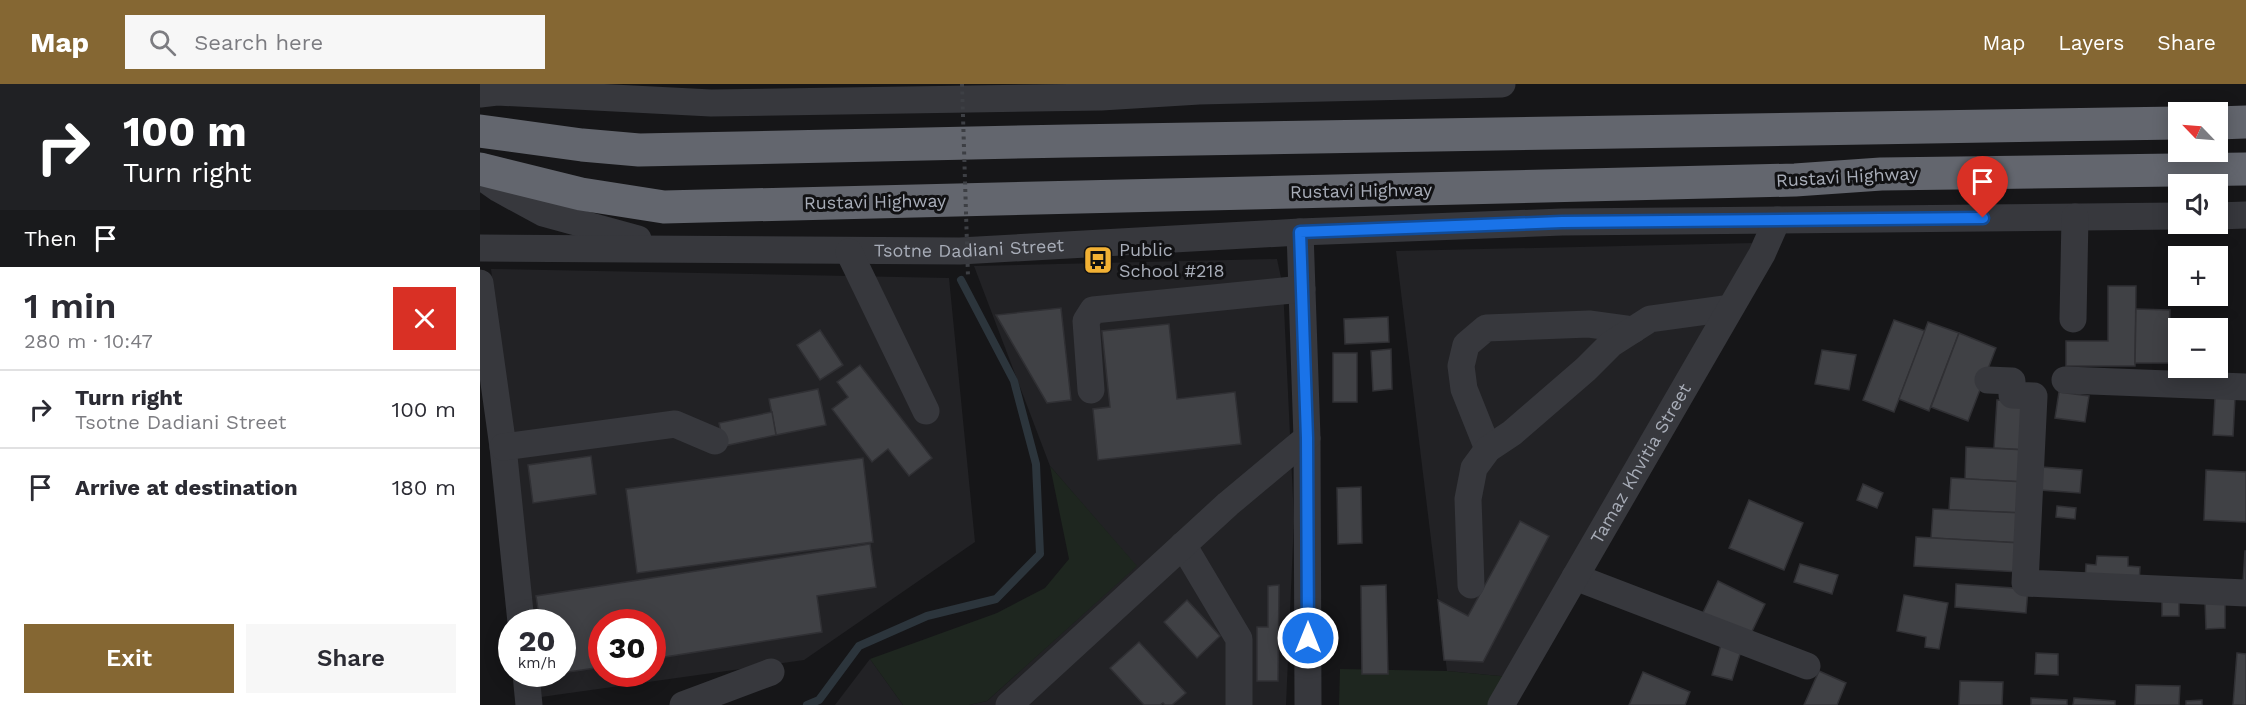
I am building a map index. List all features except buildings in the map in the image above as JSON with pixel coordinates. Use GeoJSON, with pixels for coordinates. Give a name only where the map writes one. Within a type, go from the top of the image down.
{"type":"FeatureCollection","features":[{"type":"Feature","properties":{"kind":"highway"},"geometry":{"type":"LineString","coordinates":[[2228,123],[2246,122]]}},
{"type":"Feature","properties":{"kind":"highway"},"geometry":{"type":"LineString","coordinates":[[480,131],[639,150],[1080,140],[2168,123]]}},
{"type":"Feature","properties":{"kind":"highway","name":"Rustavi Highway"},"geometry":{"type":"LineString","coordinates":[[480,169],[581,194],[664,207],[1795,180],[1881,174],[2246,169]]}},
{"type":"Feature","properties":{"kind":"street"},"geometry":{"type":"LineString","coordinates":[[480,121],[491,90],[711,104],[1101,97],[1199,87],[1502,84]]}},
{"type":"Feature","properties":{"kind":"street"},"geometry":{"type":"LineString","coordinates":[[480,176],[543,213],[674,249]]}},
{"type":"Feature","properties":{"kind":"street","name":"Tsotne Dadiani Street"},"geometry":{"type":"LineString","coordinates":[[480,248],[960,251],[1300,232],[1562,222],[2168,216]]}},
{"type":"Feature","properties":{"kind":"street"},"geometry":{"type":"LineString","coordinates":[[2228,216],[2246,216]]}},
{"type":"Feature","properties":{"kind":"street"},"geometry":{"type":"LineString","coordinates":[[2073,319],[2075,217]]}},
{"type":"Feature","properties":{"kind":"street","name":"Tamaz Khvitia Street"},"geometry":{"type":"LineString","coordinates":[[1501,705],[1762,254],[1777,220]]}},
{"type":"Feature","properties":{"kind":"street"},"geometry":{"type":"LineString","coordinates":[[1300,232],[1307,438],[1308,705]]}},
{"type":"Feature","properties":{"kind":"street"},"geometry":{"type":"LineString","coordinates":[[849,252],[926,411]]}},
{"type":"Feature","properties":{"kind":"street"},"geometry":{"type":"LineString","coordinates":[[480,283],[503,447],[520,609]]}},
{"type":"Feature","properties":{"kind":"street"},"geometry":{"type":"LineString","coordinates":[[1091,390],[1086,321],[1093,310],[1302,290]]}},
{"type":"Feature","properties":{"kind":"street"},"geometry":{"type":"LineString","coordinates":[[1471,585],[1468,499],[1474,468],[1488,449],[1520,426],[1586,369],[1611,344],[1650,319],[1730,308]]}},
{"type":"Feature","properties":{"kind":"street"},"geometry":{"type":"LineString","coordinates":[[1488,449],[1464,389],[1461,366],[1466,345],[1486,328],[1589,324],[1633,330]]}},
{"type":"Feature","properties":{"kind":"street"},"geometry":{"type":"LineString","coordinates":[[1988,380],[2012,381],[2012,395],[2034,396],[2025,583],[2246,593]]}},
{"type":"Feature","properties":{"kind":"street"},"geometry":{"type":"LineString","coordinates":[[2065,380],[2246,387]]}},
{"type":"Feature","properties":{"kind":"street"},"geometry":{"type":"LineString","coordinates":[[503,447],[675,424],[715,441]]}},
{"type":"Feature","properties":{"kind":"street"},"geometry":{"type":"LineString","coordinates":[[1009,705],[1228,504],[1307,438]]}},
{"type":"Feature","properties":{"kind":"street"},"geometry":{"type":"LineString","coordinates":[[1183,545],[1239,639],[1239,705]]}},
{"type":"Feature","properties":{"kind":"street"},"geometry":{"type":"LineString","coordinates":[[1575,578],[1807,666]]}},
{"type":"Feature","properties":{"kind":"street"},"geometry":{"type":"LineString","coordinates":[[683,705],[771,672]]}},
{"type":"Feature","properties":{"kind":"street"},"geometry":{"type":"LineString","coordinates":[[529,687],[532,704]]}},
{"type":"Feature","properties":{"kind":"path"},"geometry":{"type":"LineString","coordinates":[[962,84],[968,277]]}},
{"type":"Feature","properties":{"kind":"shaded area"},"geometry":{"type":"Polygon","coordinates":[[[1753,243],[1510,677],[1447,671],[1396,251],[1753,243]]]}},
{"type":"Feature","properties":{"kind":"shaded area"},"geometry":{"type":"Polygon","coordinates":[[[1277,259],[1283,287],[1294,519],[1286,705],[969,705],[987,701],[1136,566],[1050,466],[974,266],[1277,259]]]}},
{"type":"Feature","properties":{"kind":"shaded area"},"geometry":{"type":"Polygon","coordinates":[[[491,269],[949,278],[975,542],[804,660],[666,679],[666,609],[588,609],[588,687],[612,687],[541,697],[540,687],[576,687],[576,609],[531,609],[491,269]]]}},
{"type":"Feature","properties":{"kind":"shaded area"},"geometry":{"type":"Polygon","coordinates":[[[1050,466],[1137,566],[987,701],[969,705],[903,705],[870,659],[997,613],[1045,588],[1069,559],[1050,466]]]}},
{"type":"Feature","properties":{"kind":"shaded area"},"geometry":{"type":"Polygon","coordinates":[[[870,659],[903,705],[835,705],[870,659]]]}},
{"type":"Feature","properties":{"kind":"shaded area"},"geometry":{"type":"Polygon","coordinates":[[[1340,669],[1447,671],[1510,677],[1493,705],[1339,705],[1340,669]]]}},
{"type":"Feature","properties":{"kind":"waterway"},"geometry":{"type":"LineString","coordinates":[[807,705],[819,700],[859,646],[927,616],[996,599],[1040,554],[1036,464],[1014,381],[961,280]]}},
{"type":"Feature","properties":{"kind":"place","name":"Public School #218"},"geometry":{"type":"Point","coordinates":[1098,260]}},
{"type":"Feature","properties":{"kind":"route"},"geometry":{"type":"LineString","coordinates":[[1308,638],[1307,438],[1300,232],[1562,222],[1983,218]]}}]}
